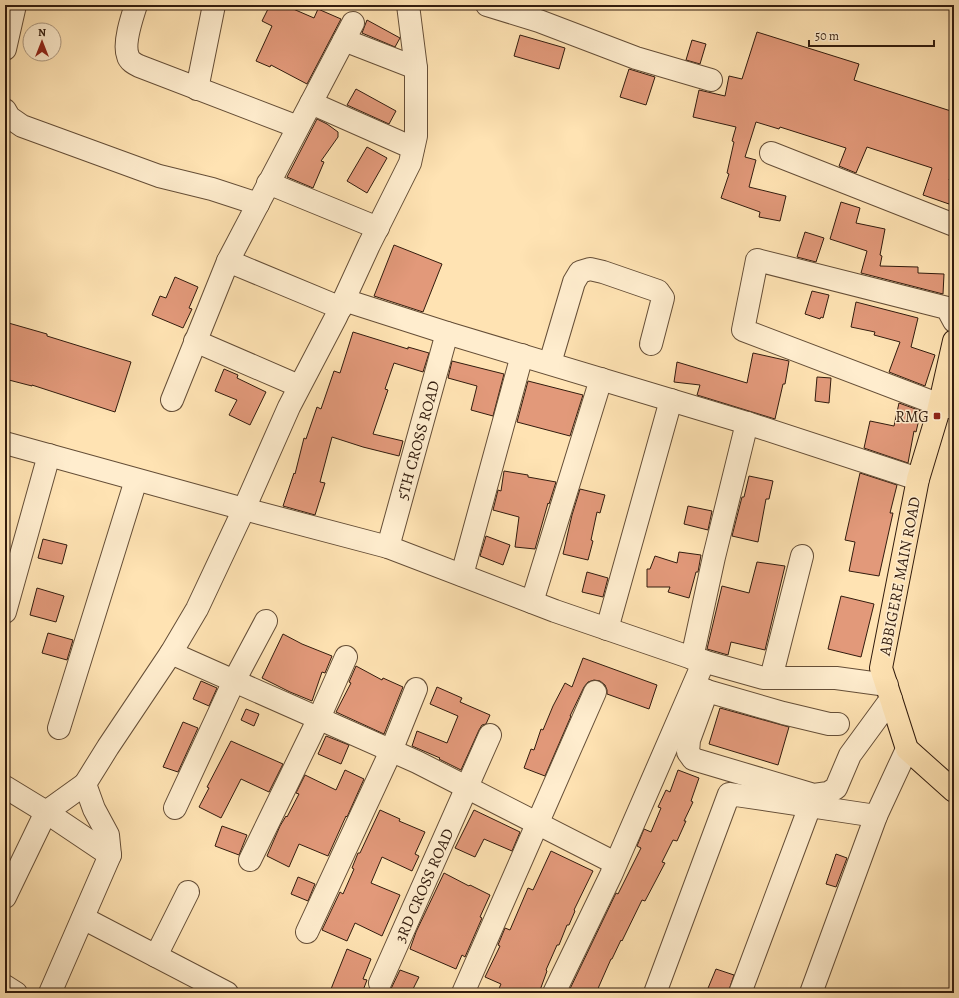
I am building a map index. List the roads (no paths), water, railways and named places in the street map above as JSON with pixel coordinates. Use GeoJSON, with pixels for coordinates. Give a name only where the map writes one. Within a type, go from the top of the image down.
{"type":"FeatureCollection","features":[{"type":"Feature","properties":{"kind":"main road","name":"ABBIGERE MAIN ROAD"},"geometry":{"type":"LineString","coordinates":[[907,749],[881,668],[918,479],[947,406],[954,341]]}},
{"type":"Feature","properties":{"kind":"main road"},"geometry":{"type":"LineString","coordinates":[[907,749],[954,791]]}},
{"type":"Feature","properties":{"kind":"street"},"geometry":{"type":"LineString","coordinates":[[5,49],[15,5]]}},
{"type":"Feature","properties":{"kind":"street"},"geometry":{"type":"LineString","coordinates":[[136,5],[128,30],[127,55],[133,62],[139,66],[198,89],[298,126]]}},
{"type":"Feature","properties":{"kind":"street"},"geometry":{"type":"LineString","coordinates":[[198,89],[214,5]]}},
{"type":"Feature","properties":{"kind":"street"},"geometry":{"type":"LineString","coordinates":[[5,897],[46,812],[86,784],[108,747],[171,653],[198,609],[299,386],[342,304],[410,163],[416,136],[416,68],[408,5]]}},
{"type":"Feature","properties":{"kind":"street"},"geometry":{"type":"LineString","coordinates":[[487,5],[539,21],[636,58],[711,80]]}},
{"type":"Feature","properties":{"kind":"street"},"geometry":{"type":"LineString","coordinates":[[172,400],[228,262],[268,183],[349,31],[416,68]]}},
{"type":"Feature","properties":{"kind":"street"},"geometry":{"type":"LineString","coordinates":[[311,103],[413,148]]}},
{"type":"Feature","properties":{"kind":"street"},"geometry":{"type":"LineString","coordinates":[[5,110],[9,117],[22,126],[159,176],[212,189],[258,204]]}},
{"type":"Feature","properties":{"kind":"street"},"geometry":{"type":"LineString","coordinates":[[771,153],[954,225]]}},
{"type":"Feature","properties":{"kind":"street"},"geometry":{"type":"LineString","coordinates":[[268,183],[378,228]]}},
{"type":"Feature","properties":{"kind":"street"},"geometry":{"type":"LineString","coordinates":[[947,406],[743,330],[758,260],[947,308],[954,321]]}},
{"type":"Feature","properties":{"kind":"street"},"geometry":{"type":"LineString","coordinates":[[228,262],[342,304],[550,363],[747,423],[918,479]]}},
{"type":"Feature","properties":{"kind":"street"},"geometry":{"type":"LineString","coordinates":[[550,363],[574,282],[580,272],[590,270],[603,272],[658,291],[663,298],[651,344]]}},
{"type":"Feature","properties":{"kind":"street","name":"5TH CROSS ROAD"},"geometry":{"type":"LineString","coordinates":[[388,547],[447,333]]}},
{"type":"Feature","properties":{"kind":"street"},"geometry":{"type":"LineString","coordinates":[[195,341],[299,386]]}},
{"type":"Feature","properties":{"kind":"street"},"geometry":{"type":"LineString","coordinates":[[462,575],[522,355]]}},
{"type":"Feature","properties":{"kind":"street"},"geometry":{"type":"LineString","coordinates":[[532,602],[601,379]]}},
{"type":"Feature","properties":{"kind":"street"},"geometry":{"type":"LineString","coordinates":[[607,629],[671,400]]}},
{"type":"Feature","properties":{"kind":"street"},"geometry":{"type":"LineString","coordinates":[[5,443],[136,480],[388,547],[532,602],[698,660],[763,678],[836,678],[889,692],[850,755],[836,788],[828,793],[814,795],[693,758],[688,752],[689,740],[700,688],[698,660],[714,557],[747,423]]}},
{"type":"Feature","properties":{"kind":"street"},"geometry":{"type":"LineString","coordinates":[[5,612],[49,455]]}},
{"type":"Feature","properties":{"kind":"street"},"geometry":{"type":"LineString","coordinates":[[59,728],[136,480]]}},
{"type":"Feature","properties":{"kind":"street"},"geometry":{"type":"LineString","coordinates":[[771,678],[802,556]]}},
{"type":"Feature","properties":{"kind":"street"},"geometry":{"type":"LineString","coordinates":[[175,808],[234,681],[266,621]]}},
{"type":"Feature","properties":{"kind":"street"},"geometry":{"type":"LineString","coordinates":[[171,653],[417,762],[616,862]]}},
{"type":"Feature","properties":{"kind":"street"},"geometry":{"type":"LineString","coordinates":[[250,860],[319,718],[346,657]]}},
{"type":"Feature","properties":{"kind":"street"},"geometry":{"type":"LineString","coordinates":[[700,688],[784,713],[829,724],[838,724]]}},
{"type":"Feature","properties":{"kind":"street"},"geometry":{"type":"LineString","coordinates":[[554,993],[700,688]]}},
{"type":"Feature","properties":{"kind":"street"},"geometry":{"type":"LineString","coordinates":[[307,932],[391,750],[416,689]]}},
{"type":"Feature","properties":{"kind":"street"},"geometry":{"type":"LineString","coordinates":[[463,993],[595,692]]}},
{"type":"Feature","properties":{"kind":"street","name":"3RD CROSS ROAD"},"geometry":{"type":"LineString","coordinates":[[380,983],[490,735]]}},
{"type":"Feature","properties":{"kind":"street"},"geometry":{"type":"LineString","coordinates":[[811,993],[876,816],[907,749]]}},
{"type":"Feature","properties":{"kind":"street"},"geometry":{"type":"LineString","coordinates":[[50,993],[110,854],[108,835],[94,809],[86,784]]}},
{"type":"Feature","properties":{"kind":"street"},"geometry":{"type":"LineString","coordinates":[[5,787],[110,854]]}},
{"type":"Feature","properties":{"kind":"street"},"geometry":{"type":"LineString","coordinates":[[655,993],[728,794],[876,816]]}},
{"type":"Feature","properties":{"kind":"street"},"geometry":{"type":"LineString","coordinates":[[740,993],[810,806]]}},
{"type":"Feature","properties":{"kind":"street"},"geometry":{"type":"LineString","coordinates":[[156,956],[188,892]]}},
{"type":"Feature","properties":{"kind":"street"},"geometry":{"type":"LineString","coordinates":[[83,918],[227,993]]}},
{"type":"Feature","properties":{"kind":"street"},"geometry":{"type":"LineString","coordinates":[[5,986],[16,993]]}},
{"type":"Feature","properties":{"kind":"place","name":"RMG"},"geometry":{"type":"Point","coordinates":[937,416]}}]}
